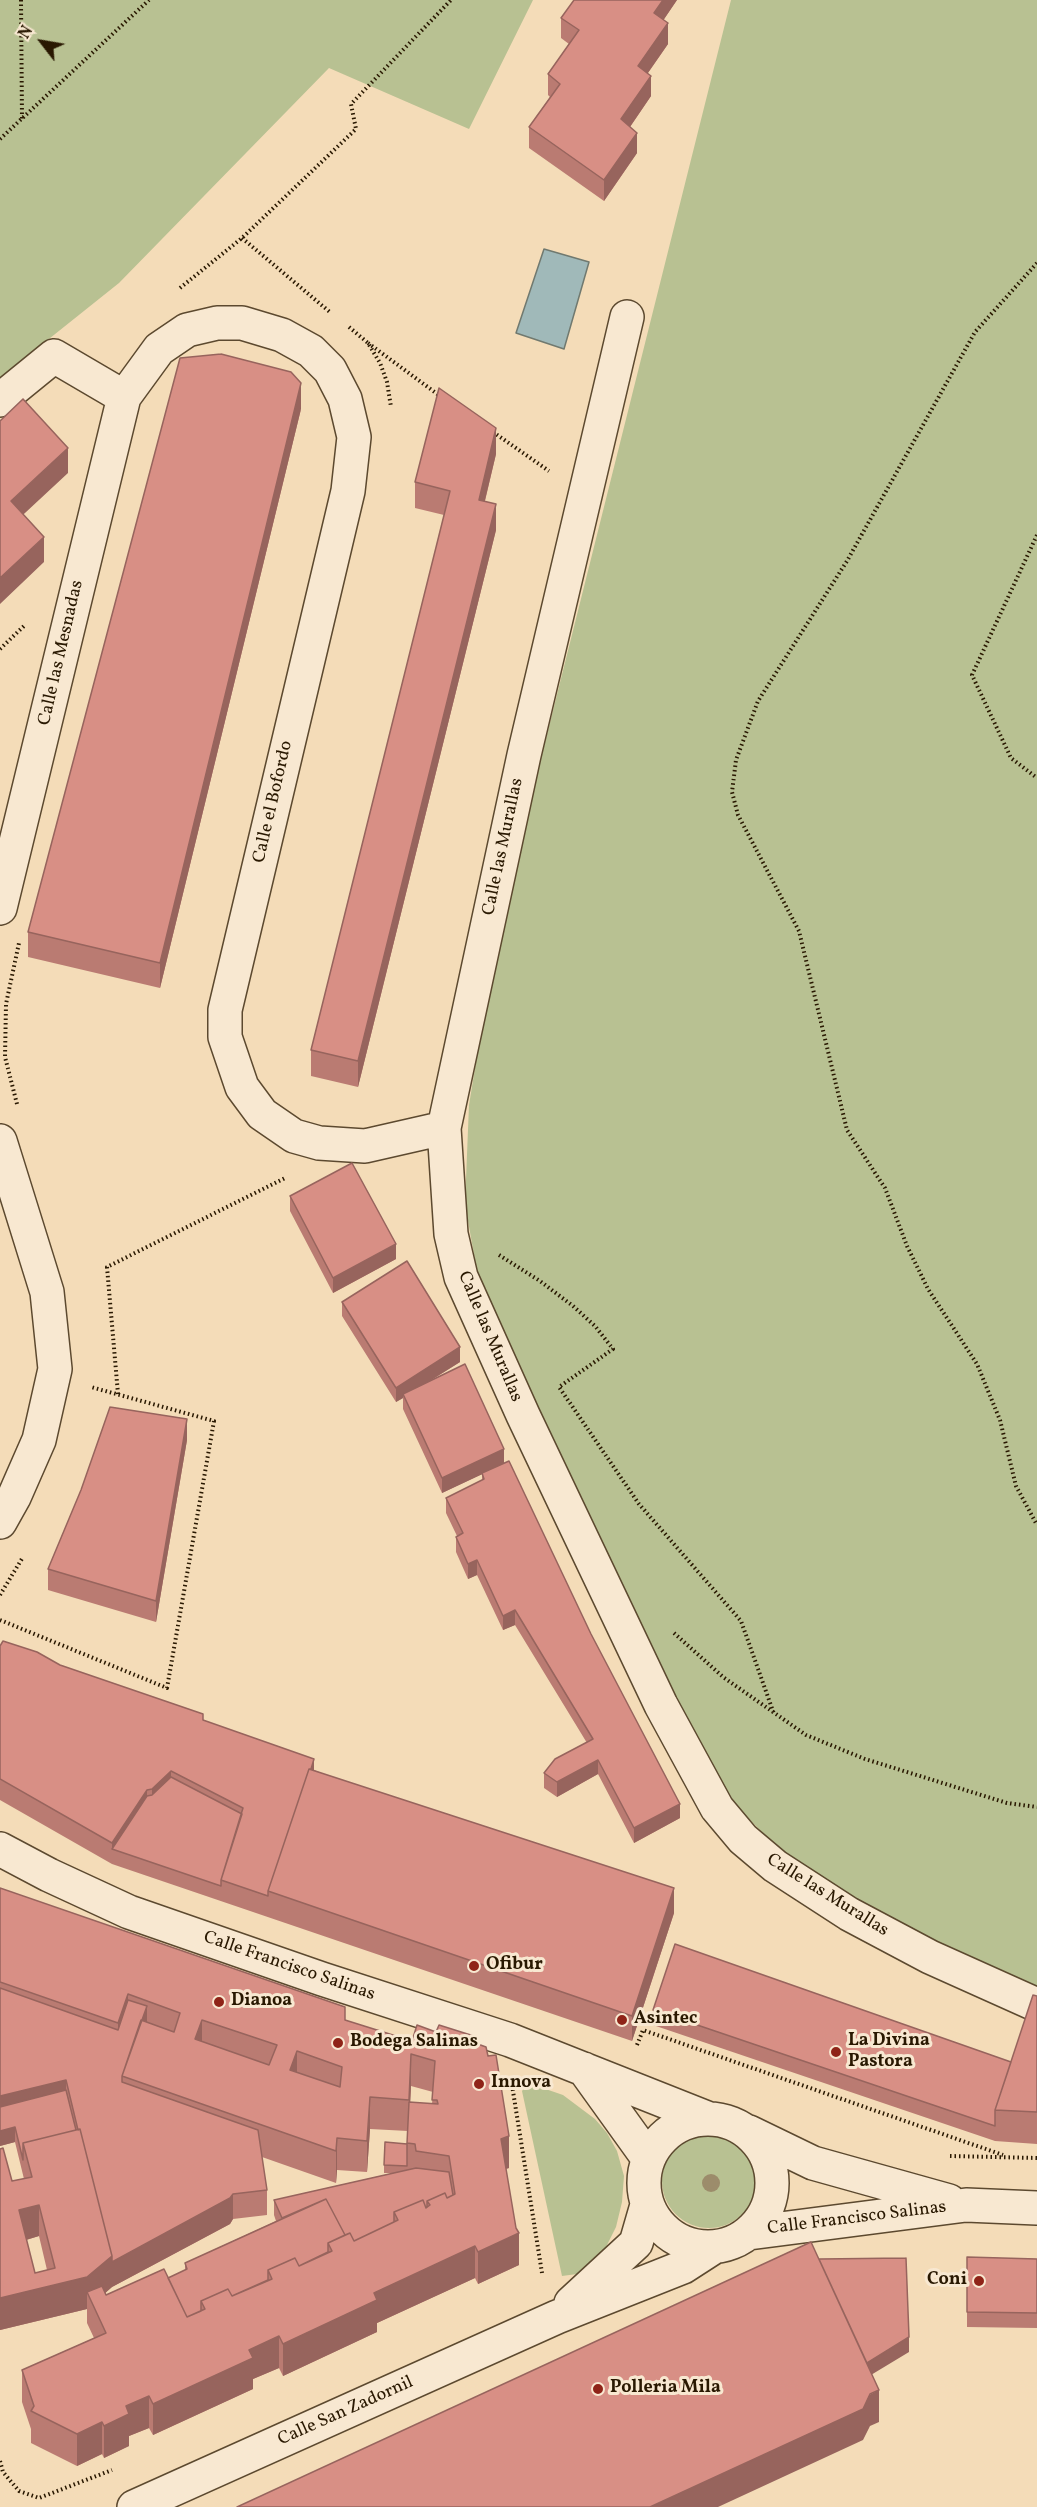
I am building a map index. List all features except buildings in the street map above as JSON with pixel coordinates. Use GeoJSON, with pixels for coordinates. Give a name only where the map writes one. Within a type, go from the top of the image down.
{"type":"FeatureCollection","features":[{"type":"Feature","properties":{"kind":"street","name":"Calle las Murallas"},"geometry":{"type":"LineString","coordinates":[[627,317],[524,755],[444,1128],[451,1234],[461,1277],[523,1415],[661,1705],[717,1808],[743,1839],[776,1866],[849,1914],[930,1957],[1037,2006]]}},
{"type":"Feature","properties":{"kind":"street","name":"Calle las Mesnadas"},"geometry":{"type":"LineString","coordinates":[[0,908],[124,397],[159,349],[187,330],[217,323],[242,323],[268,330]]}},
{"type":"Feature","properties":{"kind":"street","name":"Calle el Bofordo"},"geometry":{"type":"LineString","coordinates":[[268,330],[311,351],[330,370],[345,399],[354,437],[348,491],[225,1010],[225,1037],[242,1087],[262,1114],[294,1136],[319,1143],[365,1146],[444,1128]]}},
{"type":"Feature","properties":{"kind":"street"},"geometry":{"type":"LineString","coordinates":[[0,400],[54,356],[124,397]]}},
{"type":"Feature","properties":{"kind":"street"},"geometry":{"type":"LineString","coordinates":[[0,1140],[47,1292],[55,1369],[39,1440],[14,1497],[0,1522]]}},
{"type":"Feature","properties":{"kind":"street","name":"Calle Francisco Salinas"},"geometry":{"type":"LineString","coordinates":[[0,1849],[49,1875],[129,1912],[322,1979],[510,2040],[707,2118]]}},
{"type":"Feature","properties":{"kind":"street"},"geometry":{"type":"LineString","coordinates":[[584,2069],[648,2158]]}},
{"type":"Feature","properties":{"kind":"street"},"geometry":{"type":"LineString","coordinates":[[707,2118],[726,2121],[744,2129],[757,2140],[766,2155],[772,2188],[768,2205],[760,2220],[749,2233],[727,2245],[694,2246],[675,2238],[659,2226],[647,2205],[643,2182],[648,2158],[658,2142],[671,2130],[688,2121],[707,2118]]}},
{"type":"Feature","properties":{"kind":"street","name":"Calle Francisco Salinas"},"geometry":{"type":"LineString","coordinates":[[744,2129],[813,2163],[966,2205]]}},
{"type":"Feature","properties":{"kind":"street","name":"Calle San Zadornil"},"geometry":{"type":"LineString","coordinates":[[557,2317],[636,2242],[647,2205]]}},
{"type":"Feature","properties":{"kind":"street","name":"Calle Francisco Salinas"},"geometry":{"type":"LineString","coordinates":[[749,2233],[966,2205],[1037,2208]]}},
{"type":"Feature","properties":{"kind":"street","name":"Calle San Zadornil"},"geometry":{"type":"LineString","coordinates":[[135,2507],[557,2317],[683,2266],[714,2247]]}},
{"type":"Feature","properties":{"kind":"path"},"geometry":{"type":"LineString","coordinates":[[21,0],[22,120]]}},
{"type":"Feature","properties":{"kind":"path"},"geometry":{"type":"LineString","coordinates":[[0,139],[149,0]]}},
{"type":"Feature","properties":{"kind":"path"},"geometry":{"type":"LineString","coordinates":[[215,260],[242,238],[356,129],[351,104],[451,0]]}},
{"type":"Feature","properties":{"kind":"path"},"geometry":{"type":"LineString","coordinates":[[1037,262],[975,332],[847,561],[758,701],[736,760],[732,792],[738,815],[799,931],[847,1130],[885,1188],[907,1246],[928,1289],[977,1364],[1000,1420],[1016,1486],[1037,1525]]}},
{"type":"Feature","properties":{"kind":"path"},"geometry":{"type":"LineString","coordinates":[[368,343],[444,398]]}},
{"type":"Feature","properties":{"kind":"path"},"geometry":{"type":"LineString","coordinates":[[490,430],[556,476]]}},
{"type":"Feature","properties":{"kind":"path"},"geometry":{"type":"LineString","coordinates":[[1037,535],[972,675],[1011,758],[1037,777]]}},
{"type":"Feature","properties":{"kind":"path"},"geometry":{"type":"LineString","coordinates":[[18,1107],[5,1057],[5,1046],[6,1004],[20,934]]}},
{"type":"Feature","properties":{"kind":"path"},"geometry":{"type":"LineString","coordinates":[[118,1394],[107,1267],[295,1172]]}},
{"type":"Feature","properties":{"kind":"path"},"geometry":{"type":"LineString","coordinates":[[451,1234],[496,1254],[540,1281],[595,1326],[613,1348],[559,1386],[639,1504],[741,1621],[774,1714]]}},
{"type":"Feature","properties":{"kind":"path"},"geometry":{"type":"LineString","coordinates":[[0,1620],[167,1688],[214,1420],[85,1385]]}},
{"type":"Feature","properties":{"kind":"path"},"geometry":{"type":"LineString","coordinates":[[0,1595],[27,1551]]}},
{"type":"Feature","properties":{"kind":"path"},"geometry":{"type":"LineString","coordinates":[[668,1630],[678,1635],[723,1677],[806,1735],[865,1760],[1007,1803],[1037,1807]]}},
{"type":"Feature","properties":{"kind":"path"},"geometry":{"type":"LineString","coordinates":[[633,2054],[643,2030],[1008,2157]]}},
{"type":"Feature","properties":{"kind":"path"},"geometry":{"type":"LineString","coordinates":[[512,2081],[544,2281]]}},
{"type":"Feature","properties":{"kind":"path"},"geometry":{"type":"LineString","coordinates":[[0,2461],[3,2472],[19,2491],[39,2498],[116,2469]]}},
{"type":"Feature","properties":{"kind":"green space"},"geometry":{"type":"Polygon","coordinates":[[[0,0],[533,0],[469,129],[329,68],[119,283],[0,378],[0,0]]]}},
{"type":"Feature","properties":{"kind":"green space"},"geometry":{"type":"Polygon","coordinates":[[[731,0],[1037,0],[1037,1990],[859,1909],[782,1852],[732,1802],[657,1671],[478,1277],[465,1204],[469,1105],[497,934],[731,0]]]}},
{"type":"Feature","properties":{"kind":"green space"},"geometry":{"type":"Polygon","coordinates":[[[528,2083],[563,2095],[595,2119],[607,2133],[617,2151],[624,2176],[622,2202],[616,2227],[604,2251],[577,2274],[562,2276],[522,2091],[528,2083]]]}},
{"type":"Feature","properties":{"kind":"green space"},"geometry":{"type":"Polygon","coordinates":[[[700,2134],[718,2134],[743,2147],[753,2163],[756,2181],[753,2199],[743,2215],[718,2228],[700,2228],[675,2215],[662,2190],[662,2172],[675,2147],[700,2134]]]}},
{"type":"Feature","properties":{"kind":"water"},"geometry":{"type":"Polygon","coordinates":[[[544,249],[589,262],[564,349],[516,333],[544,249]]]}},
{"type":"Feature","properties":{"kind":"place","name":"Ofibur"},"geometry":{"type":"Point","coordinates":[474,1966]}},
{"type":"Feature","properties":{"kind":"place","name":"Dianoa"},"geometry":{"type":"Point","coordinates":[219,2002]}},
{"type":"Feature","properties":{"kind":"place","name":"Asintec"},"geometry":{"type":"Point","coordinates":[622,2020]}},
{"type":"Feature","properties":{"kind":"place","name":"Bodega Salinas"},"geometry":{"type":"Point","coordinates":[338,2043]}},
{"type":"Feature","properties":{"kind":"place","name":"La Divina Pastora"},"geometry":{"type":"Point","coordinates":[836,2052]}},
{"type":"Feature","properties":{"kind":"place","name":"Innova"},"geometry":{"type":"Point","coordinates":[479,2084]}},
{"type":"Feature","properties":{"kind":"place","name":"Coni"},"geometry":{"type":"Point","coordinates":[979,2281]}},
{"type":"Feature","properties":{"kind":"place","name":"Polleria Mila"},"geometry":{"type":"Point","coordinates":[598,2389]}}]}
